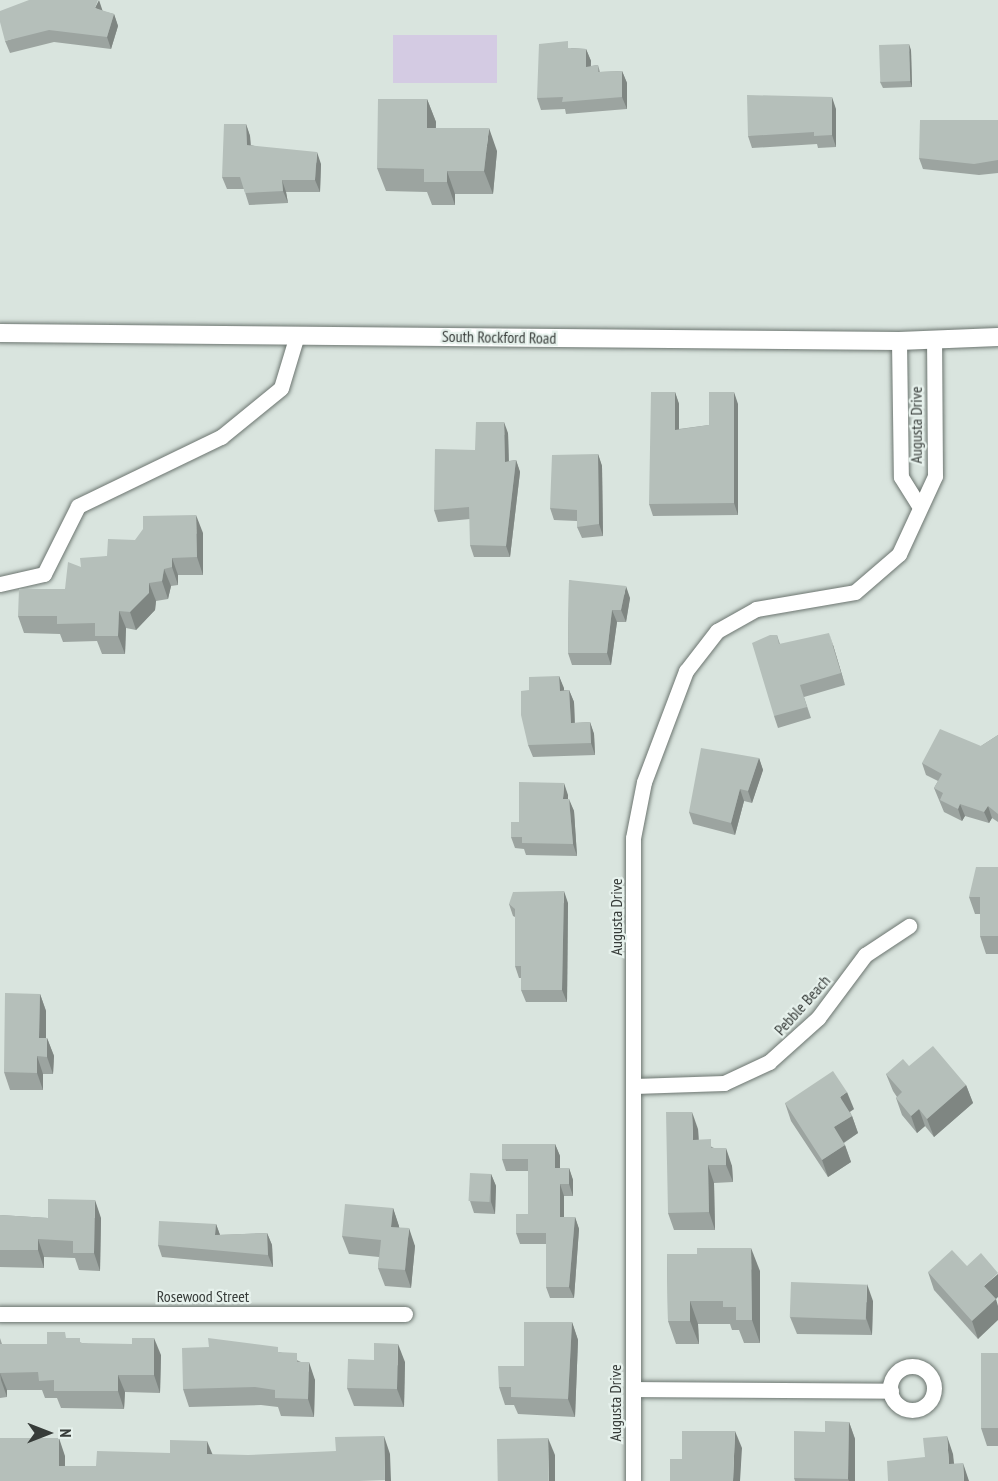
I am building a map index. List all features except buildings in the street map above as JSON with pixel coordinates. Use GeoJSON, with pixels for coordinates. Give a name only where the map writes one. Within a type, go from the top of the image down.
{"type":"FeatureCollection","features":[{"type":"Feature","properties":{"kind":"street","name":"South Rockford Road"},"geometry":{"type":"LineString","coordinates":[[0,333],[899,341],[998,337]]}},
{"type":"Feature","properties":{"kind":"street"},"geometry":{"type":"LineString","coordinates":[[0,584],[44,574],[78,506],[221,437],[255,409],[280,388],[297,335]]}},
{"type":"Feature","properties":{"kind":"street","name":"Augusta Drive"},"geometry":{"type":"LineString","coordinates":[[899,341],[901,477],[918,504]]}},
{"type":"Feature","properties":{"kind":"street","name":"Augusta Drive"},"geometry":{"type":"LineString","coordinates":[[633,1481],[633,838],[648,771],[686,671],[717,631],[756,609],[855,592],[899,554],[918,504],[935,476],[934,341]]}},
{"type":"Feature","properties":{"kind":"street","name":"Pebble Beach"},"geometry":{"type":"LineString","coordinates":[[634,1086],[724,1083],[762,1067],[818,1018],[866,955],[909,926]]}},
{"type":"Feature","properties":{"kind":"street","name":"Rosewood Street"},"geometry":{"type":"LineString","coordinates":[[0,1314],[405,1314]]}},
{"type":"Feature","properties":{"kind":"street"},"geometry":{"type":"LineString","coordinates":[[633,1389],[891,1391]]}},
{"type":"Feature","properties":{"kind":"shaded area"},"geometry":{"type":"Polygon","coordinates":[[[393,35],[497,35],[497,83],[393,83],[393,35]]]}}]}
